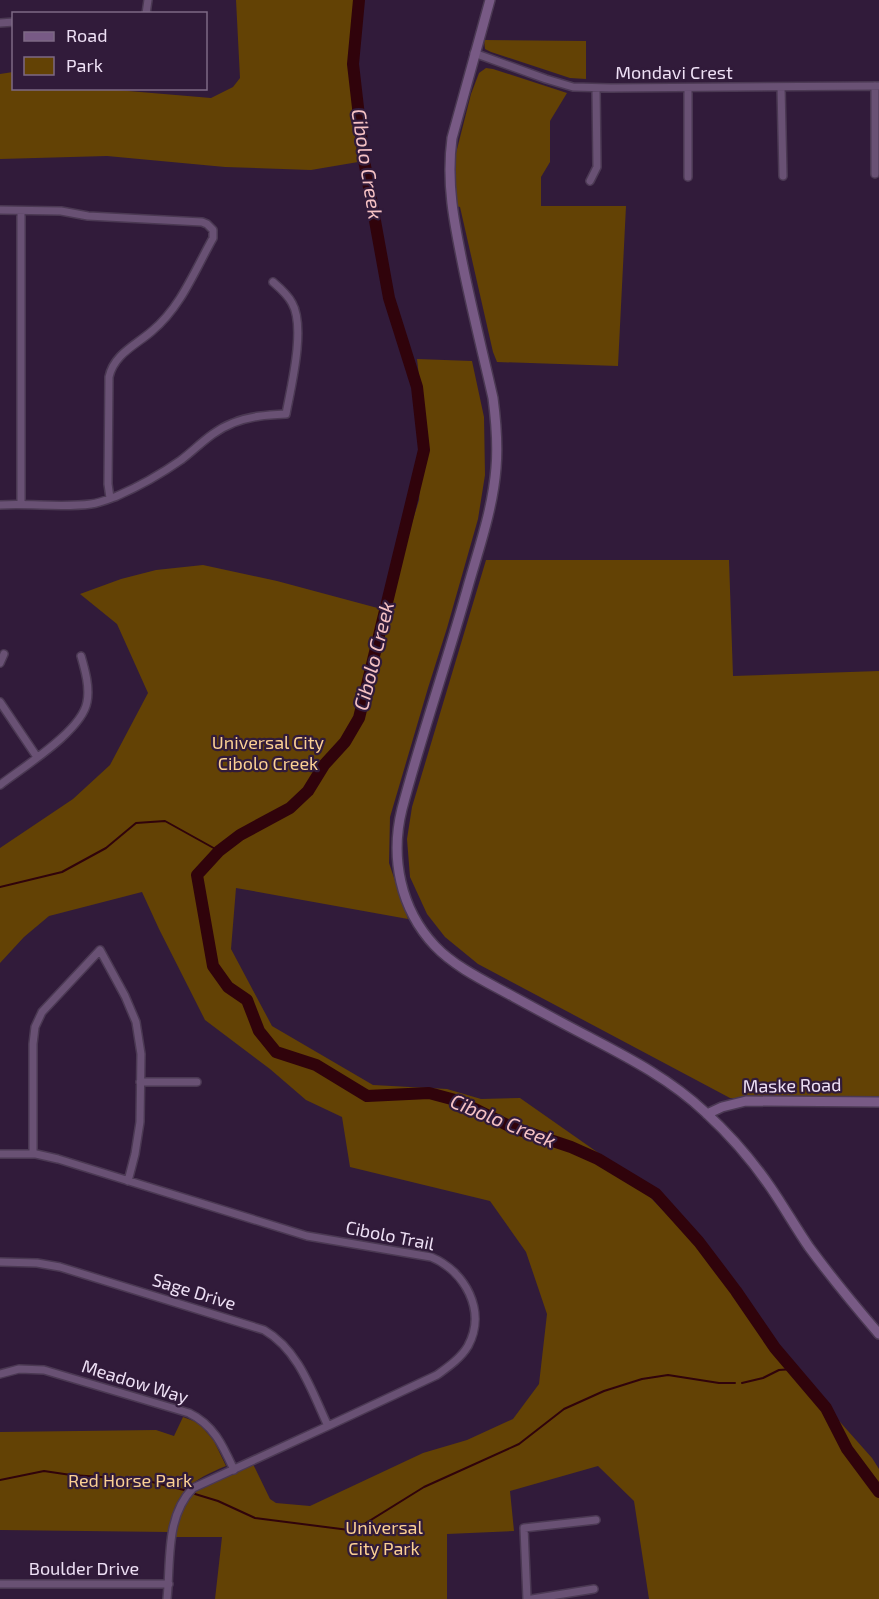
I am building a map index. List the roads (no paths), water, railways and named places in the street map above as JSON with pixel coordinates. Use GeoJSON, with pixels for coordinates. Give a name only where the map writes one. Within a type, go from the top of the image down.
{"type":"FeatureCollection","features":[{"type":"Feature","properties":{"kind":"main road"},"geometry":{"type":"LineString","coordinates":[[490,0],[452,138],[449,183],[454,222],[493,398],[496,418],[496,471],[489,511],[469,584],[398,825],[396,857],[400,879],[407,902],[420,928],[450,960],[643,1065],[677,1088],[725,1131],[770,1187],[808,1245],[848,1298],[879,1334]]}},
{"type":"Feature","properties":{"kind":"main road","name":"Maske Road"},"geometry":{"type":"LineString","coordinates":[[707,1114],[746,1101],[879,1102]]}},
{"type":"Feature","properties":{"kind":"street","name":"Mondavi Crest"},"geometry":{"type":"LineString","coordinates":[[474,53],[546,80],[573,87],[877,86]]}},
{"type":"Feature","properties":{"kind":"street"},"geometry":{"type":"LineString","coordinates":[[874,174],[877,86]]}},
{"type":"Feature","properties":{"kind":"street"},"geometry":{"type":"LineString","coordinates":[[781,87],[783,176]]}},
{"type":"Feature","properties":{"kind":"street"},"geometry":{"type":"LineString","coordinates":[[590,182],[597,166],[596,88]]}},
{"type":"Feature","properties":{"kind":"street"},"geometry":{"type":"LineString","coordinates":[[687,88],[688,177]]}},
{"type":"Feature","properties":{"kind":"street"},"geometry":{"type":"LineString","coordinates":[[0,210],[61,211],[88,216],[202,222],[216,229],[171,314],[116,360],[111,367],[108,484],[111,498]]}},
{"type":"Feature","properties":{"kind":"street"},"geometry":{"type":"LineString","coordinates":[[21,211],[21,504]]}},
{"type":"Feature","properties":{"kind":"street"},"geometry":{"type":"LineString","coordinates":[[0,505],[93,504],[150,481],[182,459],[211,434],[232,423],[257,415],[286,414],[298,323],[293,303],[273,282]]}},
{"type":"Feature","properties":{"kind":"street"},"geometry":{"type":"LineString","coordinates":[[0,663],[4,654]]}},
{"type":"Feature","properties":{"kind":"street"},"geometry":{"type":"LineString","coordinates":[[0,784],[60,740],[72,728],[87,705],[88,691],[81,656]]}},
{"type":"Feature","properties":{"kind":"street"},"geometry":{"type":"LineString","coordinates":[[0,702],[37,757]]}},
{"type":"Feature","properties":{"kind":"street"},"geometry":{"type":"LineString","coordinates":[[33,1154],[35,1027],[42,1012],[100,950],[136,1022],[141,1054],[139,1131],[128,1181]]}},
{"type":"Feature","properties":{"kind":"street"},"geometry":{"type":"LineString","coordinates":[[140,1082],[197,1082]]}},
{"type":"Feature","properties":{"kind":"street","name":"Cibolo Trail"},"geometry":{"type":"LineString","coordinates":[[0,1154],[33,1154],[58,1159],[307,1236],[431,1257],[456,1273],[472,1299],[476,1318],[467,1346],[449,1366],[437,1375],[194,1488],[182,1502],[171,1534],[167,1599]]}},
{"type":"Feature","properties":{"kind":"street","name":"Sage Drive"},"geometry":{"type":"LineString","coordinates":[[0,1262],[37,1263],[60,1267],[264,1330],[284,1344],[294,1357],[328,1426]]}},
{"type":"Feature","properties":{"kind":"street","name":"Meadow Way"},"geometry":{"type":"LineString","coordinates":[[0,1374],[20,1369],[44,1370],[189,1413],[214,1431],[234,1470]]}},
{"type":"Feature","properties":{"kind":"street"},"geometry":{"type":"LineString","coordinates":[[527,1599],[524,1528],[596,1520]]}},
{"type":"Feature","properties":{"kind":"street","name":"Boulder Drive"},"geometry":{"type":"LineString","coordinates":[[0,1584],[169,1584]]}},
{"type":"Feature","properties":{"kind":"street"},"geometry":{"type":"LineString","coordinates":[[532,1599],[594,1589]]}},
{"type":"Feature","properties":{"kind":"waterway","name":"Cibolo Creek"},"geometry":{"type":"LineString","coordinates":[[359,0],[353,64],[364,160],[389,298],[417,387],[424,450],[359,718],[345,742],[324,765],[308,791],[290,808],[240,835],[219,851],[197,875],[213,966],[228,987],[247,1000],[259,1031],[276,1052],[316,1065],[367,1096],[429,1093],[459,1101],[511,1127],[571,1147],[598,1159],[656,1194],[699,1242],[775,1348],[826,1408],[847,1449],[879,1492]]}},
{"type":"Feature","properties":{"kind":"waterway"},"geometry":{"type":"LineString","coordinates":[[0,887],[62,872],[106,848],[136,823],[165,821],[219,851]]}},
{"type":"Feature","properties":{"kind":"waterway"},"geometry":{"type":"LineString","coordinates":[[742,1383],[763,1378],[779,1370],[793,1369]]}},
{"type":"Feature","properties":{"kind":"waterway"},"geometry":{"type":"LineString","coordinates":[[358,1528],[424,1487],[519,1444],[564,1409],[604,1391],[642,1379],[668,1375],[719,1383],[735,1383]]}},
{"type":"Feature","properties":{"kind":"waterway"},"geometry":{"type":"LineString","coordinates":[[0,1480],[44,1471],[102,1477],[128,1483],[152,1482],[184,1490]]}},
{"type":"Feature","properties":{"kind":"waterway"},"geometry":{"type":"LineString","coordinates":[[195,1494],[218,1501],[255,1518],[349,1530]]}},
{"type":"Feature","properties":{"kind":"park label","name":"Universal City Cibolo Creek"},"geometry":{"type":"Point","coordinates":[268,753]}},
{"type":"Feature","properties":{"kind":"park label","name":"Red Horse Park"},"geometry":{"type":"Point","coordinates":[130,1481]}},
{"type":"Feature","properties":{"kind":"park label","name":"Universal City Park"},"geometry":{"type":"Point","coordinates":[384,1538]}}]}
